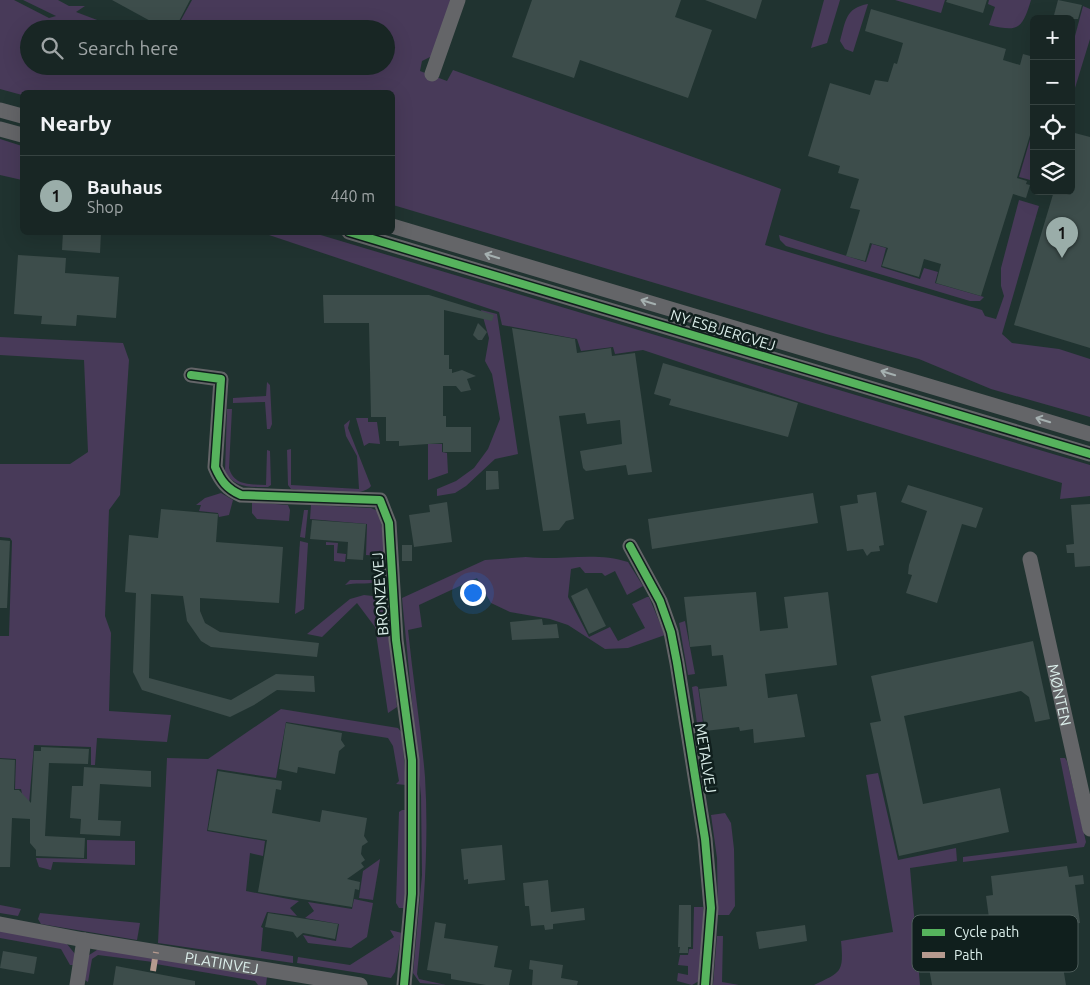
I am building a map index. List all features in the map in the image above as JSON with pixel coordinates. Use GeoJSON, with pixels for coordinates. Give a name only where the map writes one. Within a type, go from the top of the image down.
{"type":"FeatureCollection","features":[{"type":"Feature","properties":{"kind":"street"},"geometry":{"type":"LineString","coordinates":[[432,74],[458,0]]}},
{"type":"Feature","properties":{"kind":"street"},"geometry":{"type":"LineString","coordinates":[[0,110],[20,115]]}},
{"type":"Feature","properties":{"kind":"street"},"geometry":{"type":"LineString","coordinates":[[0,128],[20,134]]}},
{"type":"Feature","properties":{"kind":"street","name":"NY ESBJERGVEJ"},"geometry":{"type":"LineString","coordinates":[[395,227],[1090,434]]}},
{"type":"Feature","properties":{"kind":"street","name":"NY ESBJERGVEJ"},"geometry":{"type":"LineString","coordinates":[[359,235],[1090,454]]}},
{"type":"Feature","properties":{"kind":"street","name":"BRONZEVEJ"},"geometry":{"type":"LineString","coordinates":[[192,374],[220,379],[215,467],[220,479],[229,490],[242,495],[380,500],[389,523],[396,640],[412,760],[412,894],[404,985]]}},
{"type":"Feature","properties":{"kind":"street","name":"METALVEJ"},"geometry":{"type":"LineString","coordinates":[[630,546],[660,601],[671,632],[677,663],[705,839],[711,908],[705,985]]}},
{"type":"Feature","properties":{"kind":"street","name":"MØNTEN"},"geometry":{"type":"LineString","coordinates":[[1030,559],[1090,829]]}},
{"type":"Feature","properties":{"kind":"street","name":"PLATINVEJ"},"geometry":{"type":"LineString","coordinates":[[0,924],[84,940],[360,985]]}},
{"type":"Feature","properties":{"kind":"street"},"geometry":{"type":"LineString","coordinates":[[77,985],[84,940]]}},
{"type":"Feature","properties":{"kind":"shaded area"},"geometry":{"type":"Polygon","coordinates":[[[0,0],[14,0],[49,18],[56,16],[23,0],[58,0],[69,6],[85,6],[76,12],[97,20],[20,20],[20,75],[395,75],[395,20],[181,20],[192,0],[453,0],[434,55],[422,61],[420,71],[447,81],[453,70],[781,189],[765,245],[982,310],[985,316],[996,319],[1004,296],[1001,286],[1001,268],[1019,200],[1039,206],[1002,334],[1012,343],[1059,349],[1090,359],[1090,417],[991,389],[919,359],[826,334],[395,206],[395,90],[20,90],[20,94],[0,89],[0,0]]]}},
{"type":"Feature","properties":{"kind":"shaded area"},"geometry":{"type":"Polygon","coordinates":[[[824,0],[840,0],[827,43],[811,48],[824,0]]]}},
{"type":"Feature","properties":{"kind":"shaded area"},"geometry":{"type":"Polygon","coordinates":[[[895,0],[945,0],[941,13],[895,0]]]}},
{"type":"Feature","properties":{"kind":"shaded area"},"geometry":{"type":"Polygon","coordinates":[[[989,0],[1031,0],[1025,18],[1021,23],[1013,28],[1007,28],[989,25],[995,7],[988,4],[989,0]]]}},
{"type":"Feature","properties":{"kind":"shaded area"},"geometry":{"type":"Polygon","coordinates":[[[868,4],[853,52],[845,49],[840,41],[848,16],[860,6],[868,4]]]}},
{"type":"Feature","properties":{"kind":"shaded area"},"geometry":{"type":"Polygon","coordinates":[[[1083,6],[1090,9],[1090,39],[1075,88],[1075,60],[1075,36],[1083,6]]]}},
{"type":"Feature","properties":{"kind":"shaded area"},"geometry":{"type":"Polygon","coordinates":[[[0,139],[20,145],[20,180],[0,175],[0,139]]]}},
{"type":"Feature","properties":{"kind":"shaded area"},"geometry":{"type":"Polygon","coordinates":[[[1030,140],[1030,180],[1019,177],[1030,140]]]}},
{"type":"Feature","properties":{"kind":"shaded area"},"geometry":{"type":"Polygon","coordinates":[[[269,235],[321,235],[1090,465],[1090,496],[1060,499],[1062,483],[802,403],[643,350],[615,354],[613,347],[581,351],[577,339],[502,325],[499,312],[269,235]]]}},
{"type":"Feature","properties":{"kind":"shaded area"},"geometry":{"type":"Polygon","coordinates":[[[779,235],[866,262],[872,244],[886,248],[881,267],[920,279],[924,268],[938,272],[935,283],[984,297],[980,301],[970,301],[786,246],[780,240],[779,235]]]}},
{"type":"Feature","properties":{"kind":"shaded area"},"geometry":{"type":"Polygon","coordinates":[[[481,310],[497,314],[518,454],[495,459],[466,486],[455,493],[437,496],[437,489],[456,481],[474,468],[488,449],[500,419],[492,374],[485,361],[489,338],[481,310]]]}},
{"type":"Feature","properties":{"kind":"shaded area"},"geometry":{"type":"Polygon","coordinates":[[[0,337],[123,343],[129,360],[120,495],[109,510],[105,616],[111,633],[109,711],[171,715],[167,742],[97,738],[95,765],[91,765],[91,747],[34,745],[29,804],[24,803],[21,789],[15,789],[16,759],[0,758],[0,636],[9,636],[12,541],[10,538],[0,537],[0,464],[70,464],[88,452],[84,360],[0,355],[0,337]]]}},
{"type":"Feature","properties":{"kind":"shaded area"},"geometry":{"type":"Polygon","coordinates":[[[267,382],[270,385],[272,424],[270,429],[267,429],[265,402],[233,403],[233,398],[266,396],[267,382]]]}},
{"type":"Feature","properties":{"kind":"shaded area"},"geometry":{"type":"Polygon","coordinates":[[[227,409],[232,409],[229,468],[231,474],[243,483],[266,485],[267,450],[270,451],[271,485],[268,487],[238,484],[225,472],[227,409]]]}},
{"type":"Feature","properties":{"kind":"shaded area"},"geometry":{"type":"Polygon","coordinates":[[[356,418],[368,418],[368,422],[377,422],[380,444],[369,443],[364,446],[356,418]]]}},
{"type":"Feature","properties":{"kind":"shaded area"},"geometry":{"type":"Polygon","coordinates":[[[350,420],[348,428],[371,486],[357,493],[291,489],[288,485],[287,450],[291,449],[291,485],[359,489],[357,456],[346,436],[344,425],[350,420]]]}},
{"type":"Feature","properties":{"kind":"shaded area"},"geometry":{"type":"Polygon","coordinates":[[[428,444],[442,444],[442,452],[447,453],[448,473],[428,480],[428,444]]]}},
{"type":"Feature","properties":{"kind":"shaded area"},"geometry":{"type":"Polygon","coordinates":[[[221,493],[233,500],[229,515],[219,517],[218,513],[199,511],[201,505],[196,505],[205,498],[221,493]]]}},
{"type":"Feature","properties":{"kind":"shaded area"},"geometry":{"type":"Polygon","coordinates":[[[252,502],[288,505],[290,510],[289,521],[257,519],[252,513],[252,502]]]}},
{"type":"Feature","properties":{"kind":"shaded area"},"geometry":{"type":"Polygon","coordinates":[[[311,505],[371,508],[378,511],[385,549],[384,570],[381,578],[372,583],[345,585],[350,580],[373,580],[381,576],[380,556],[366,555],[367,524],[310,519],[311,505]]]}},
{"type":"Feature","properties":{"kind":"shaded area"},"geometry":{"type":"Polygon","coordinates":[[[304,510],[308,510],[305,538],[300,537],[304,510]]]}},
{"type":"Feature","properties":{"kind":"shaded area"},"geometry":{"type":"Polygon","coordinates":[[[300,541],[308,543],[304,609],[295,614],[300,541]]]}},
{"type":"Feature","properties":{"kind":"shaded area"},"geometry":{"type":"Polygon","coordinates":[[[326,542],[338,543],[337,553],[346,554],[345,562],[334,561],[334,545],[326,545],[326,542]]]}},
{"type":"Feature","properties":{"kind":"shaded area"},"geometry":{"type":"Polygon","coordinates":[[[526,557],[603,557],[628,562],[643,586],[627,595],[615,571],[605,576],[602,573],[585,573],[580,567],[571,569],[568,597],[589,637],[610,627],[618,641],[645,628],[632,604],[647,597],[649,597],[665,635],[628,648],[605,649],[568,625],[550,619],[510,612],[491,603],[477,578],[419,605],[422,627],[408,630],[425,777],[426,802],[425,876],[417,974],[419,979],[446,985],[420,983],[413,973],[422,875],[421,796],[402,598],[485,560],[526,557]]]}},
{"type":"Feature","properties":{"kind":"shaded area"},"geometry":{"type":"Polygon","coordinates":[[[364,595],[381,597],[387,610],[397,707],[388,713],[375,627],[357,603],[322,637],[307,634],[350,599],[364,595]]]}},
{"type":"Feature","properties":{"kind":"shaded area"},"geometry":{"type":"Polygon","coordinates":[[[685,621],[695,674],[688,675],[679,623],[685,621]]]}},
{"type":"Feature","properties":{"kind":"shaded area"},"geometry":{"type":"Polygon","coordinates":[[[692,687],[698,687],[704,730],[698,731],[692,687]]]}},
{"type":"Feature","properties":{"kind":"shaded area"},"geometry":{"type":"Polygon","coordinates":[[[281,709],[398,728],[402,733],[406,785],[396,784],[399,781],[393,746],[388,738],[286,722],[276,778],[217,769],[207,831],[265,841],[263,856],[250,853],[246,891],[299,901],[290,908],[297,916],[267,912],[261,927],[263,928],[261,951],[293,956],[293,963],[158,943],[167,758],[208,759],[281,709]]]}},
{"type":"Feature","properties":{"kind":"shaded area"},"geometry":{"type":"Polygon","coordinates":[[[1060,758],[1065,758],[1067,761],[1086,842],[1084,847],[963,862],[963,857],[1077,843],[1060,758]]]}},
{"type":"Feature","properties":{"kind":"shaded area"},"geometry":{"type":"Polygon","coordinates":[[[878,773],[898,860],[956,848],[957,861],[910,868],[914,915],[912,915],[912,972],[919,972],[920,985],[814,985],[839,970],[842,960],[841,941],[893,932],[866,775],[878,773]]]}},
{"type":"Feature","properties":{"kind":"shaded area"},"geometry":{"type":"Polygon","coordinates":[[[406,810],[405,908],[399,908],[396,903],[399,812],[406,810]]]}},
{"type":"Feature","properties":{"kind":"shaded area"},"geometry":{"type":"Polygon","coordinates":[[[725,813],[731,823],[734,849],[735,906],[729,915],[718,915],[717,858],[711,815],[725,813]]]}},
{"type":"Feature","properties":{"kind":"shaded area"},"geometry":{"type":"Polygon","coordinates":[[[87,840],[135,841],[135,865],[53,862],[51,870],[39,867],[36,858],[87,859],[87,840]]]}},
{"type":"Feature","properties":{"kind":"shaded area"},"geometry":{"type":"Polygon","coordinates":[[[380,859],[373,900],[359,898],[363,871],[380,859]]]}},
{"type":"Feature","properties":{"kind":"shaded area"},"geometry":{"type":"Polygon","coordinates":[[[354,899],[373,903],[367,937],[351,948],[308,943],[303,935],[336,941],[339,924],[305,918],[314,911],[308,902],[352,909],[354,899]]]}},
{"type":"Feature","properties":{"kind":"shaded area"},"geometry":{"type":"Polygon","coordinates":[[[0,905],[21,909],[18,916],[0,913],[0,905]]]}},
{"type":"Feature","properties":{"kind":"shaded area"},"geometry":{"type":"Polygon","coordinates":[[[694,907],[703,907],[705,922],[699,981],[692,985],[677,981],[678,973],[688,975],[688,966],[678,965],[680,955],[688,955],[689,949],[693,949],[694,907]]]}},
{"type":"Feature","properties":{"kind":"shaded area"},"geometry":{"type":"Polygon","coordinates":[[[40,913],[140,923],[137,940],[41,924],[38,919],[40,913]]]}},
{"type":"Feature","properties":{"kind":"shaded area"},"geometry":{"type":"Polygon","coordinates":[[[0,930],[67,944],[75,954],[75,965],[70,965],[61,949],[0,938],[0,930]]]}},
{"type":"Feature","properties":{"kind":"shaded area"},"geometry":{"type":"Polygon","coordinates":[[[390,930],[402,933],[395,972],[391,978],[297,963],[298,957],[350,965],[394,937],[390,930]]]}},
{"type":"Feature","properties":{"kind":"shaded area"},"geometry":{"type":"Polygon","coordinates":[[[717,936],[723,936],[722,982],[739,985],[713,985],[717,936]]]}},
{"type":"Feature","properties":{"kind":"shaded area"},"geometry":{"type":"Polygon","coordinates":[[[100,948],[153,957],[153,962],[98,955],[92,959],[88,982],[85,980],[86,957],[100,948]]]}},
{"type":"Feature","properties":{"kind":"shaded area"},"geometry":{"type":"Polygon","coordinates":[[[156,958],[267,977],[266,985],[258,985],[255,981],[156,964],[156,958]]]}},
{"type":"Feature","properties":{"kind":"building"},"geometry":{"type":"Polygon","coordinates":[[[112,0],[190,0],[180,20],[149,20],[112,0]]]}},
{"type":"Feature","properties":{"kind":"building"},"geometry":{"type":"Polygon","coordinates":[[[532,0],[681,0],[675,17],[712,30],[688,98],[580,60],[574,78],[512,57],[532,0]]]}},
{"type":"Feature","properties":{"kind":"building"},"geometry":{"type":"Polygon","coordinates":[[[705,0],[762,0],[756,19],[705,0]]]}},
{"type":"Feature","properties":{"kind":"building"},"geometry":{"type":"Polygon","coordinates":[[[947,0],[987,0],[983,13],[946,2],[947,0]]]}},
{"type":"Feature","properties":{"kind":"building"},"geometry":{"type":"Polygon","coordinates":[[[1058,0],[1082,5],[1078,19],[1075,19],[1075,15],[1054,15],[1058,0]]]}},
{"type":"Feature","properties":{"kind":"building"},"geometry":{"type":"Polygon","coordinates":[[[871,9],[1006,49],[1003,60],[1020,65],[1023,54],[1030,56],[1030,135],[1017,178],[1027,181],[1026,184],[1030,185],[1026,198],[1013,194],[981,296],[936,283],[941,264],[924,259],[919,277],[882,266],[888,248],[870,243],[865,261],[846,256],[860,210],[850,208],[859,179],[838,173],[840,166],[808,156],[830,83],[870,95],[875,80],[888,82],[894,63],[897,64],[903,43],[865,31],[871,9]]]}},
{"type":"Feature","properties":{"kind":"building"},"geometry":{"type":"Polygon","coordinates":[[[1075,133],[1090,137],[1090,348],[1014,325],[1053,195],[1075,195],[1075,133]]]}},
{"type":"Feature","properties":{"kind":"building"},"geometry":{"type":"Polygon","coordinates":[[[63,235],[101,235],[100,253],[62,250],[63,235]]]}},
{"type":"Feature","properties":{"kind":"building"},"geometry":{"type":"Polygon","coordinates":[[[18,255],[66,258],[65,273],[119,277],[116,318],[77,315],[76,326],[41,324],[42,316],[14,314],[18,255]]]}},
{"type":"Feature","properties":{"kind":"building"},"geometry":{"type":"Polygon","coordinates":[[[323,295],[429,295],[494,315],[492,321],[444,310],[444,355],[449,355],[449,369],[452,369],[452,373],[462,370],[476,376],[467,379],[471,390],[461,392],[456,386],[443,386],[443,416],[446,416],[446,427],[471,427],[471,452],[443,452],[443,443],[399,446],[399,441],[386,441],[386,417],[371,417],[369,323],[324,323],[323,295]]]}},
{"type":"Feature","properties":{"kind":"building"},"geometry":{"type":"Polygon","coordinates":[[[478,323],[487,332],[482,340],[478,340],[473,335],[478,323]]]}},
{"type":"Feature","properties":{"kind":"building"},"geometry":{"type":"Polygon","coordinates":[[[512,328],[575,339],[577,353],[611,348],[612,356],[635,353],[652,472],[628,475],[626,465],[586,471],[583,468],[580,451],[622,444],[620,420],[587,424],[585,413],[559,416],[574,519],[566,521],[559,530],[543,531],[512,328]]]}},
{"type":"Feature","properties":{"kind":"building"},"geometry":{"type":"Polygon","coordinates":[[[663,363],[798,403],[788,437],[669,405],[671,399],[654,394],[663,363]]]}},
{"type":"Feature","properties":{"kind":"building"},"geometry":{"type":"Polygon","coordinates":[[[486,471],[498,471],[499,489],[486,490],[486,471]]]}},
{"type":"Feature","properties":{"kind":"building"},"geometry":{"type":"Polygon","coordinates":[[[908,485],[983,508],[976,528],[962,524],[937,603],[906,593],[912,575],[908,574],[909,565],[927,511],[901,502],[908,485]]]}},
{"type":"Feature","properties":{"kind":"building"},"geometry":{"type":"Polygon","coordinates":[[[876,492],[884,545],[879,546],[880,551],[871,552],[867,556],[863,549],[847,551],[840,506],[858,503],[857,495],[876,492]]]}},
{"type":"Feature","properties":{"kind":"building"},"geometry":{"type":"Polygon","coordinates":[[[813,493],[818,523],[652,549],[648,519],[813,493]]]}},
{"type":"Feature","properties":{"kind":"building"},"geometry":{"type":"Polygon","coordinates":[[[447,502],[452,542],[414,547],[409,515],[430,512],[429,505],[447,502]]]}},
{"type":"Feature","properties":{"kind":"building"},"geometry":{"type":"Polygon","coordinates":[[[1090,504],[1090,566],[1075,567],[1074,553],[1067,553],[1066,545],[1074,544],[1071,505],[1090,504]]]}},
{"type":"Feature","properties":{"kind":"building"},"geometry":{"type":"Polygon","coordinates":[[[161,509],[218,514],[216,542],[283,547],[279,603],[200,598],[200,611],[205,623],[220,632],[319,643],[317,657],[211,647],[201,641],[187,621],[183,596],[151,594],[149,678],[231,700],[276,674],[314,676],[315,692],[277,690],[254,705],[230,717],[142,690],[133,672],[136,593],[125,592],[129,535],[158,538],[161,509]]]}},
{"type":"Feature","properties":{"kind":"building"},"geometry":{"type":"Polygon","coordinates":[[[312,520],[366,524],[363,560],[347,559],[348,542],[310,539],[312,520]]]}},
{"type":"Feature","properties":{"kind":"building"},"geometry":{"type":"Polygon","coordinates":[[[0,540],[10,541],[7,608],[0,608],[0,540]]]}},
{"type":"Feature","properties":{"kind":"building"},"geometry":{"type":"Polygon","coordinates":[[[402,545],[412,545],[412,561],[402,561],[402,545]]]}},
{"type":"Feature","properties":{"kind":"building"},"geometry":{"type":"Polygon","coordinates":[[[587,588],[606,626],[589,634],[571,596],[587,588]]]}},
{"type":"Feature","properties":{"kind":"building"},"geometry":{"type":"Polygon","coordinates":[[[756,592],[760,631],[788,628],[784,597],[828,592],[837,665],[765,674],[768,698],[797,694],[805,737],[754,743],[753,729],[740,731],[739,727],[705,731],[699,689],[727,686],[723,655],[712,656],[711,645],[690,647],[684,597],[756,592]]]}},
{"type":"Feature","properties":{"kind":"building"},"geometry":{"type":"Polygon","coordinates":[[[542,619],[543,625],[557,624],[559,638],[512,640],[510,622],[542,619]]]}},
{"type":"Feature","properties":{"kind":"building"},"geometry":{"type":"Polygon","coordinates":[[[1033,641],[1050,719],[1035,722],[1029,697],[1021,691],[904,716],[923,804],[1000,788],[1009,832],[899,856],[870,723],[881,721],[871,676],[1033,641]]]}},
{"type":"Feature","properties":{"kind":"building"},"geometry":{"type":"Polygon","coordinates":[[[286,723],[342,733],[341,740],[345,746],[339,751],[335,774],[298,767],[297,773],[279,769],[286,723]]]}},
{"type":"Feature","properties":{"kind":"building"},"geometry":{"type":"Polygon","coordinates":[[[41,747],[89,749],[88,764],[49,763],[45,836],[85,838],[84,858],[36,856],[36,850],[30,843],[30,819],[12,818],[10,867],[0,867],[0,759],[15,760],[14,790],[19,790],[31,803],[34,751],[41,751],[41,747]]]}},
{"type":"Feature","properties":{"kind":"building"},"geometry":{"type":"Polygon","coordinates":[[[84,767],[151,771],[151,787],[100,784],[98,820],[121,821],[120,836],[80,834],[81,819],[70,818],[72,786],[83,786],[84,767]]]}},
{"type":"Feature","properties":{"kind":"building"},"geometry":{"type":"Polygon","coordinates":[[[218,771],[282,781],[281,790],[276,789],[272,813],[320,822],[322,810],[367,818],[364,836],[368,842],[362,846],[361,854],[365,860],[361,863],[364,867],[347,879],[360,882],[359,890],[355,889],[352,907],[258,892],[267,840],[208,830],[218,771]]]}},
{"type":"Feature","properties":{"kind":"building"},"geometry":{"type":"Polygon","coordinates":[[[502,845],[505,880],[468,884],[468,879],[464,880],[461,849],[502,845]]]}},
{"type":"Feature","properties":{"kind":"building"},"geometry":{"type":"Polygon","coordinates":[[[1067,866],[1069,877],[1083,875],[1084,884],[1075,885],[1080,923],[1078,923],[1078,915],[989,915],[986,896],[993,895],[991,876],[1067,866]]]}},
{"type":"Feature","properties":{"kind":"building"},"geometry":{"type":"Polygon","coordinates":[[[548,880],[551,912],[584,908],[585,920],[553,924],[553,929],[545,930],[544,925],[531,926],[529,906],[525,906],[523,883],[548,880]]]}},
{"type":"Feature","properties":{"kind":"building"},"geometry":{"type":"Polygon","coordinates":[[[679,905],[691,905],[691,947],[688,947],[688,953],[679,953],[679,905]]]}},
{"type":"Feature","properties":{"kind":"building"},"geometry":{"type":"Polygon","coordinates":[[[268,913],[338,924],[335,939],[303,933],[297,938],[293,932],[265,927],[268,913]]]}},
{"type":"Feature","properties":{"kind":"building"},"geometry":{"type":"Polygon","coordinates":[[[435,922],[446,924],[444,938],[498,946],[494,967],[512,970],[509,985],[486,985],[451,979],[451,974],[427,970],[435,922]]]}},
{"type":"Feature","properties":{"kind":"building"},"geometry":{"type":"Polygon","coordinates":[[[805,925],[807,941],[759,949],[756,932],[805,925]]]}},
{"type":"Feature","properties":{"kind":"building"},"geometry":{"type":"Polygon","coordinates":[[[3,951],[37,957],[34,974],[0,968],[3,951]]]}},
{"type":"Feature","properties":{"kind":"building"},"geometry":{"type":"Polygon","coordinates":[[[530,960],[563,965],[561,978],[578,981],[577,985],[532,985],[533,970],[529,969],[530,960]]]}},
{"type":"Feature","properties":{"kind":"building"},"geometry":{"type":"Polygon","coordinates":[[[116,966],[195,981],[195,985],[113,985],[116,966]]]}},
{"type":"Feature","properties":{"kind":"building"},"geometry":{"type":"Polygon","coordinates":[[[930,972],[1064,972],[1066,985],[932,985],[930,972]]]}},
{"type":"Feature","properties":{"kind":"marked path"},"geometry":{"type":"LineString","coordinates":[[153,971],[156,952]]}},
{"type":"Feature","properties":{"kind":"cycle path"},"geometry":{"type":"LineString","coordinates":[[359,235],[1090,454]]}},
{"type":"Feature","properties":{"kind":"cycle path"},"geometry":{"type":"LineString","coordinates":[[191,375],[221,379],[215,467],[222,480],[232,490],[241,495],[380,500],[389,523],[396,640],[412,760],[412,894],[404,985]]}},
{"type":"Feature","properties":{"kind":"cycle path"},"geometry":{"type":"LineString","coordinates":[[630,546],[660,601],[671,632],[677,663],[705,839],[711,908],[705,985]]}},
{"type":"Feature","properties":{"kind":"place","name":"Bauhaus"},"geometry":{"type":"Point","coordinates":[1062,258]}}]}
